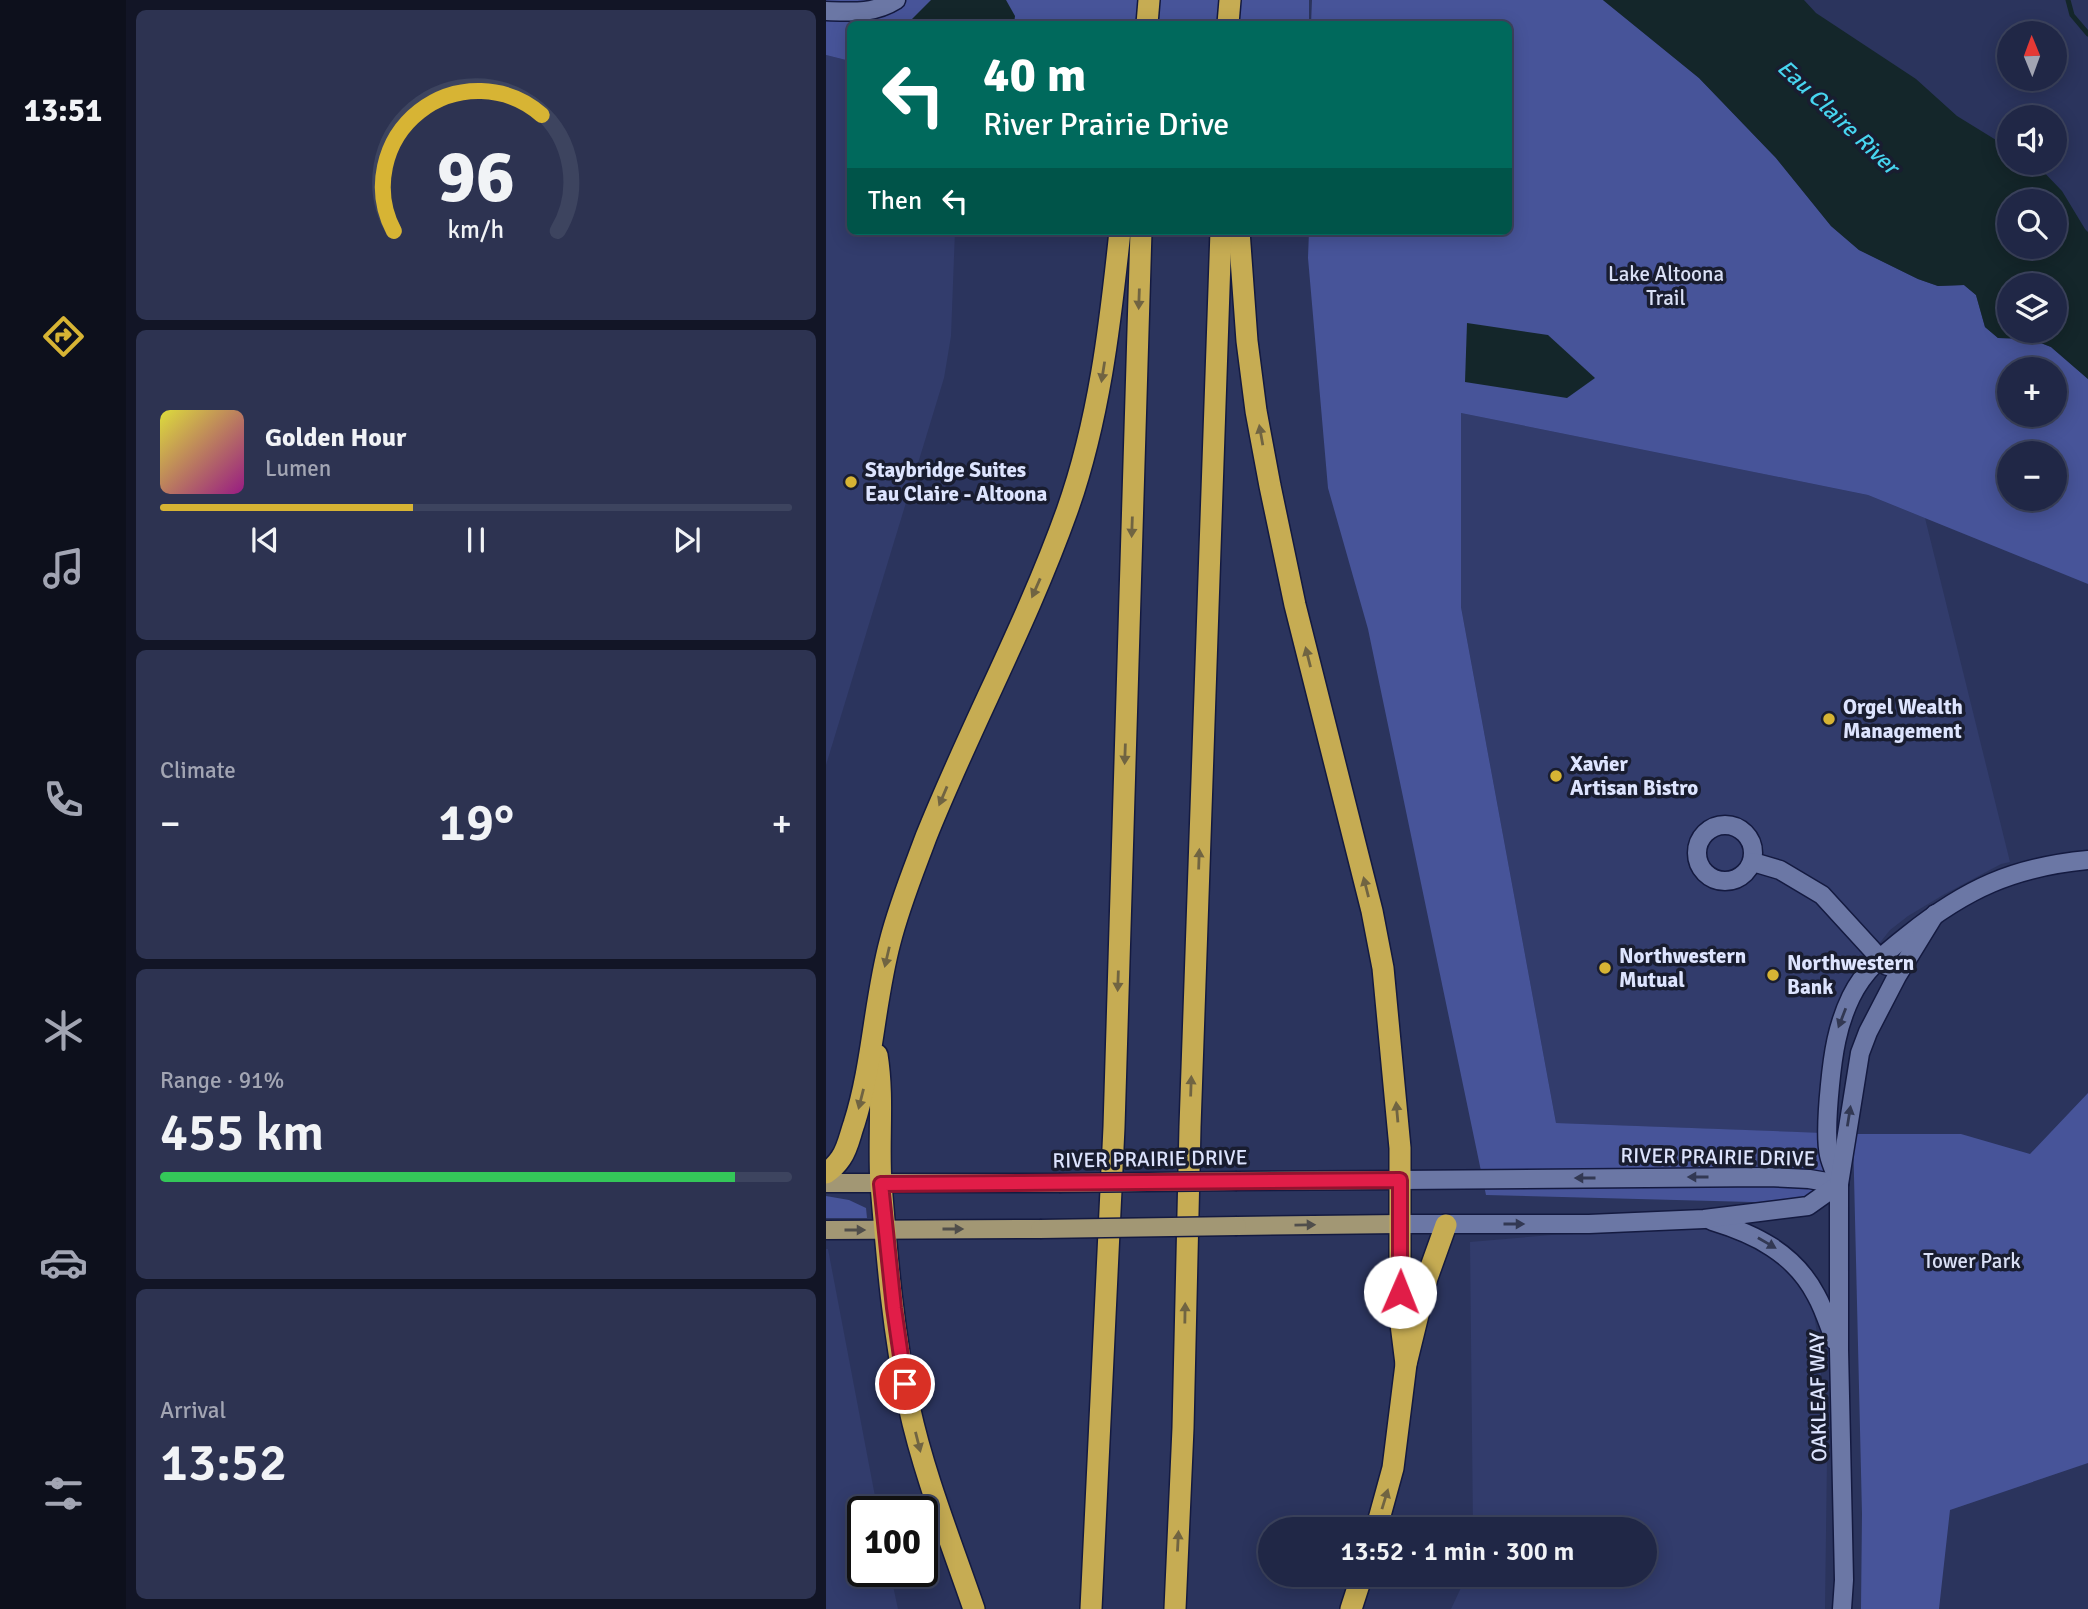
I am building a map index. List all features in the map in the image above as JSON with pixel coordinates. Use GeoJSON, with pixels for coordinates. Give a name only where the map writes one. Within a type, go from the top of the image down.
{"type":"FeatureCollection","features":[{"type":"Feature","properties":{"kind":"highway"},"geometry":{"type":"LineString","coordinates":[[1228,21],[1230,0]]}},
{"type":"Feature","properties":{"kind":"highway"},"geometry":{"type":"LineString","coordinates":[[826,1173],[839,1160],[849,1139],[864,1090],[886,961],[904,894],[941,801],[1042,574],[1075,484],[1100,385],[1110,326],[1120,235]]}},
{"type":"Feature","properties":{"kind":"highway"},"geometry":{"type":"LineString","coordinates":[[1091,1609],[1114,1113],[1141,235]]}},
{"type":"Feature","properties":{"kind":"highway"},"geometry":{"type":"LineString","coordinates":[[1175,1609],[1221,235]]}},
{"type":"Feature","properties":{"kind":"highway"},"geometry":{"type":"LineString","coordinates":[[1239,235],[1247,341],[1270,486],[1295,605],[1372,911],[1383,968],[1399,1135],[1400,1316],[1406,1364]]}},
{"type":"Feature","properties":{"kind":"highway"},"geometry":{"type":"LineString","coordinates":[[875,1032],[881,1084],[881,1184],[900,1361],[923,1460],[974,1609]]}},
{"type":"Feature","properties":{"kind":"highway"},"geometry":{"type":"LineString","coordinates":[[1380,1517],[1393,1468],[1406,1364],[1427,1278],[1446,1224]]}},
{"type":"Feature","properties":{"kind":"highway"},"geometry":{"type":"LineString","coordinates":[[1351,1609],[1358,1587]]}},
{"type":"Feature","properties":{"kind":"main road","name":"RIVER PRAIRIE DRIVE"},"geometry":{"type":"LineString","coordinates":[[826,1183],[1400,1180]]}},
{"type":"Feature","properties":{"kind":"main road","name":"RIVER PRAIRIE DRIVE"},"geometry":{"type":"LineString","coordinates":[[826,1230],[1400,1224]]}},
{"type":"Feature","properties":{"kind":"street"},"geometry":{"type":"LineString","coordinates":[[826,11],[865,12],[879,9],[896,0]]}},
{"type":"Feature","properties":{"kind":"street"},"geometry":{"type":"LineString","coordinates":[[1839,1184],[1828,1147],[1829,1096],[1836,1035],[1852,995],[1878,959],[1960,897],[1992,882],[2048,865],[2088,860]]}},
{"type":"Feature","properties":{"kind":"street"},"geometry":{"type":"LineString","coordinates":[[1753,862],[1780,870],[1822,895],[1878,959],[1897,976]]}},
{"type":"Feature","properties":{"kind":"street"},"geometry":{"type":"LineString","coordinates":[[1839,1184],[1860,1053],[1897,976],[1935,914]]}},
{"type":"Feature","properties":{"kind":"street","name":"RIVER PRAIRIE DRIVE"},"geometry":{"type":"LineString","coordinates":[[1400,1180],[1768,1177],[1809,1178],[1839,1184]]}},
{"type":"Feature","properties":{"kind":"street","name":"RIVER PRAIRIE DRIVE"},"geometry":{"type":"LineString","coordinates":[[1400,1224],[1589,1224],[1704,1219],[1808,1206],[1839,1184]]}},
{"type":"Feature","properties":{"kind":"street","name":"OAKLEAF WAY"},"geometry":{"type":"LineString","coordinates":[[1839,1184],[1844,1580],[1842,1609]]}},
{"type":"Feature","properties":{"kind":"street"},"geometry":{"type":"LineString","coordinates":[[1704,1219],[1735,1228],[1781,1252],[1816,1294],[1839,1350]]}},
{"type":"Feature","properties":{"kind":"shaded area"},"geometry":{"type":"Polygon","coordinates":[[[826,55],[847,60],[847,235],[955,235],[951,336],[944,378],[826,765],[826,55]]]}},
{"type":"Feature","properties":{"kind":"shaded area"},"geometry":{"type":"Polygon","coordinates":[[[1461,413],[1868,495],[1925,518],[2010,862],[2001,864],[1908,916],[1890,930],[1863,964],[1825,1060],[1818,1101],[1819,1133],[1556,1123],[1461,607],[1461,413]]]}},
{"type":"Feature","properties":{"kind":"shaded area"},"geometry":{"type":"Polygon","coordinates":[[[1703,1228],[1717,1230],[1747,1240],[1794,1276],[1807,1295],[1814,1314],[1819,1346],[1827,1457],[1825,1609],[1451,1609],[1461,1587],[1657,1587],[1657,1517],[1473,1517],[1470,1242],[1551,1235],[1703,1228]]]}},
{"type":"Feature","properties":{"kind":"shaded area"},"geometry":{"type":"Polygon","coordinates":[[[828,1249],[875,1496],[847,1496],[847,1587],[893,1587],[898,1609],[826,1609],[828,1249]]]}},
{"type":"Feature","properties":{"kind":"green space"},"geometry":{"type":"Polygon","coordinates":[[[826,0],[1309,0],[1309,21],[847,21],[847,60],[826,55],[826,0]]]}},
{"type":"Feature","properties":{"kind":"green space","name":"Lake Altoona Trail"},"geometry":{"type":"Polygon","coordinates":[[[1312,0],[1603,0],[1699,78],[1776,158],[1831,226],[1859,250],[1938,286],[1964,285],[1976,295],[1985,327],[1997,337],[1997,343],[2041,343],[2063,357],[1997,357],[1997,427],[2067,427],[2067,361],[2088,379],[2088,584],[1868,495],[1461,413],[1461,607],[1556,1123],[1824,1133],[1826,1204],[1486,1195],[1368,629],[1328,488],[1308,258],[1309,235],[1512,235],[1512,21],[1311,21],[1312,0]]]}},
{"type":"Feature","properties":{"kind":"green space","name":"Tower Park"},"geometry":{"type":"Polygon","coordinates":[[[2088,1093],[2088,1463],[1950,1510],[1939,1609],[1861,1609],[1862,1514],[1853,1134],[1961,1134],[2030,1154],[2088,1093]]]}},
{"type":"Feature","properties":{"kind":"green space"},"geometry":{"type":"Polygon","coordinates":[[[826,1196],[849,1200],[866,1208],[867,1218],[826,1218],[826,1196]]]}},
{"type":"Feature","properties":{"kind":"water"},"geometry":{"type":"Polygon","coordinates":[[[931,0],[1006,0],[1015,16],[1014,21],[910,21],[931,0]]]}},
{"type":"Feature","properties":{"kind":"water","name":"Eau Claire River"},"geometry":{"type":"Polygon","coordinates":[[[1603,0],[1804,0],[1816,13],[1916,79],[1957,116],[1997,141],[1997,175],[2047,175],[2060,189],[1997,189],[1997,259],[2067,259],[2067,199],[2088,232],[2088,379],[2067,361],[2067,357],[2063,357],[2041,343],[2067,343],[2067,273],[1997,273],[1997,337],[1985,327],[1976,295],[1964,285],[1938,286],[1859,250],[1831,226],[1776,158],[1699,78],[1603,0]]]}},
{"type":"Feature","properties":{"kind":"water"},"geometry":{"type":"Polygon","coordinates":[[[1467,323],[1548,335],[1595,378],[1567,398],[1465,382],[1467,323]]]}},
{"type":"Feature","properties":{"kind":"waterway"},"geometry":{"type":"LineString","coordinates":[[2068,0],[2072,15],[2088,34]]}},
{"type":"Feature","properties":{"kind":"place","name":"Staybridge Suites Eau Claire - Altoona"},"geometry":{"type":"Point","coordinates":[851,482]}},
{"type":"Feature","properties":{"kind":"place","name":"Orgel Wealth Management"},"geometry":{"type":"Point","coordinates":[1829,719]}},
{"type":"Feature","properties":{"kind":"place","name":"Xavier Artisan Bistro"},"geometry":{"type":"Point","coordinates":[1556,776]}},
{"type":"Feature","properties":{"kind":"place","name":"Northwestern Mutual"},"geometry":{"type":"Point","coordinates":[1605,968]}},
{"type":"Feature","properties":{"kind":"place","name":"Northwestern Bank"},"geometry":{"type":"Point","coordinates":[1773,975]}},
{"type":"Feature","properties":{"kind":"route"},"geometry":{"type":"LineString","coordinates":[[905,1384],[900,1361],[881,1184],[1400,1180],[1400,1292]]}}]}
